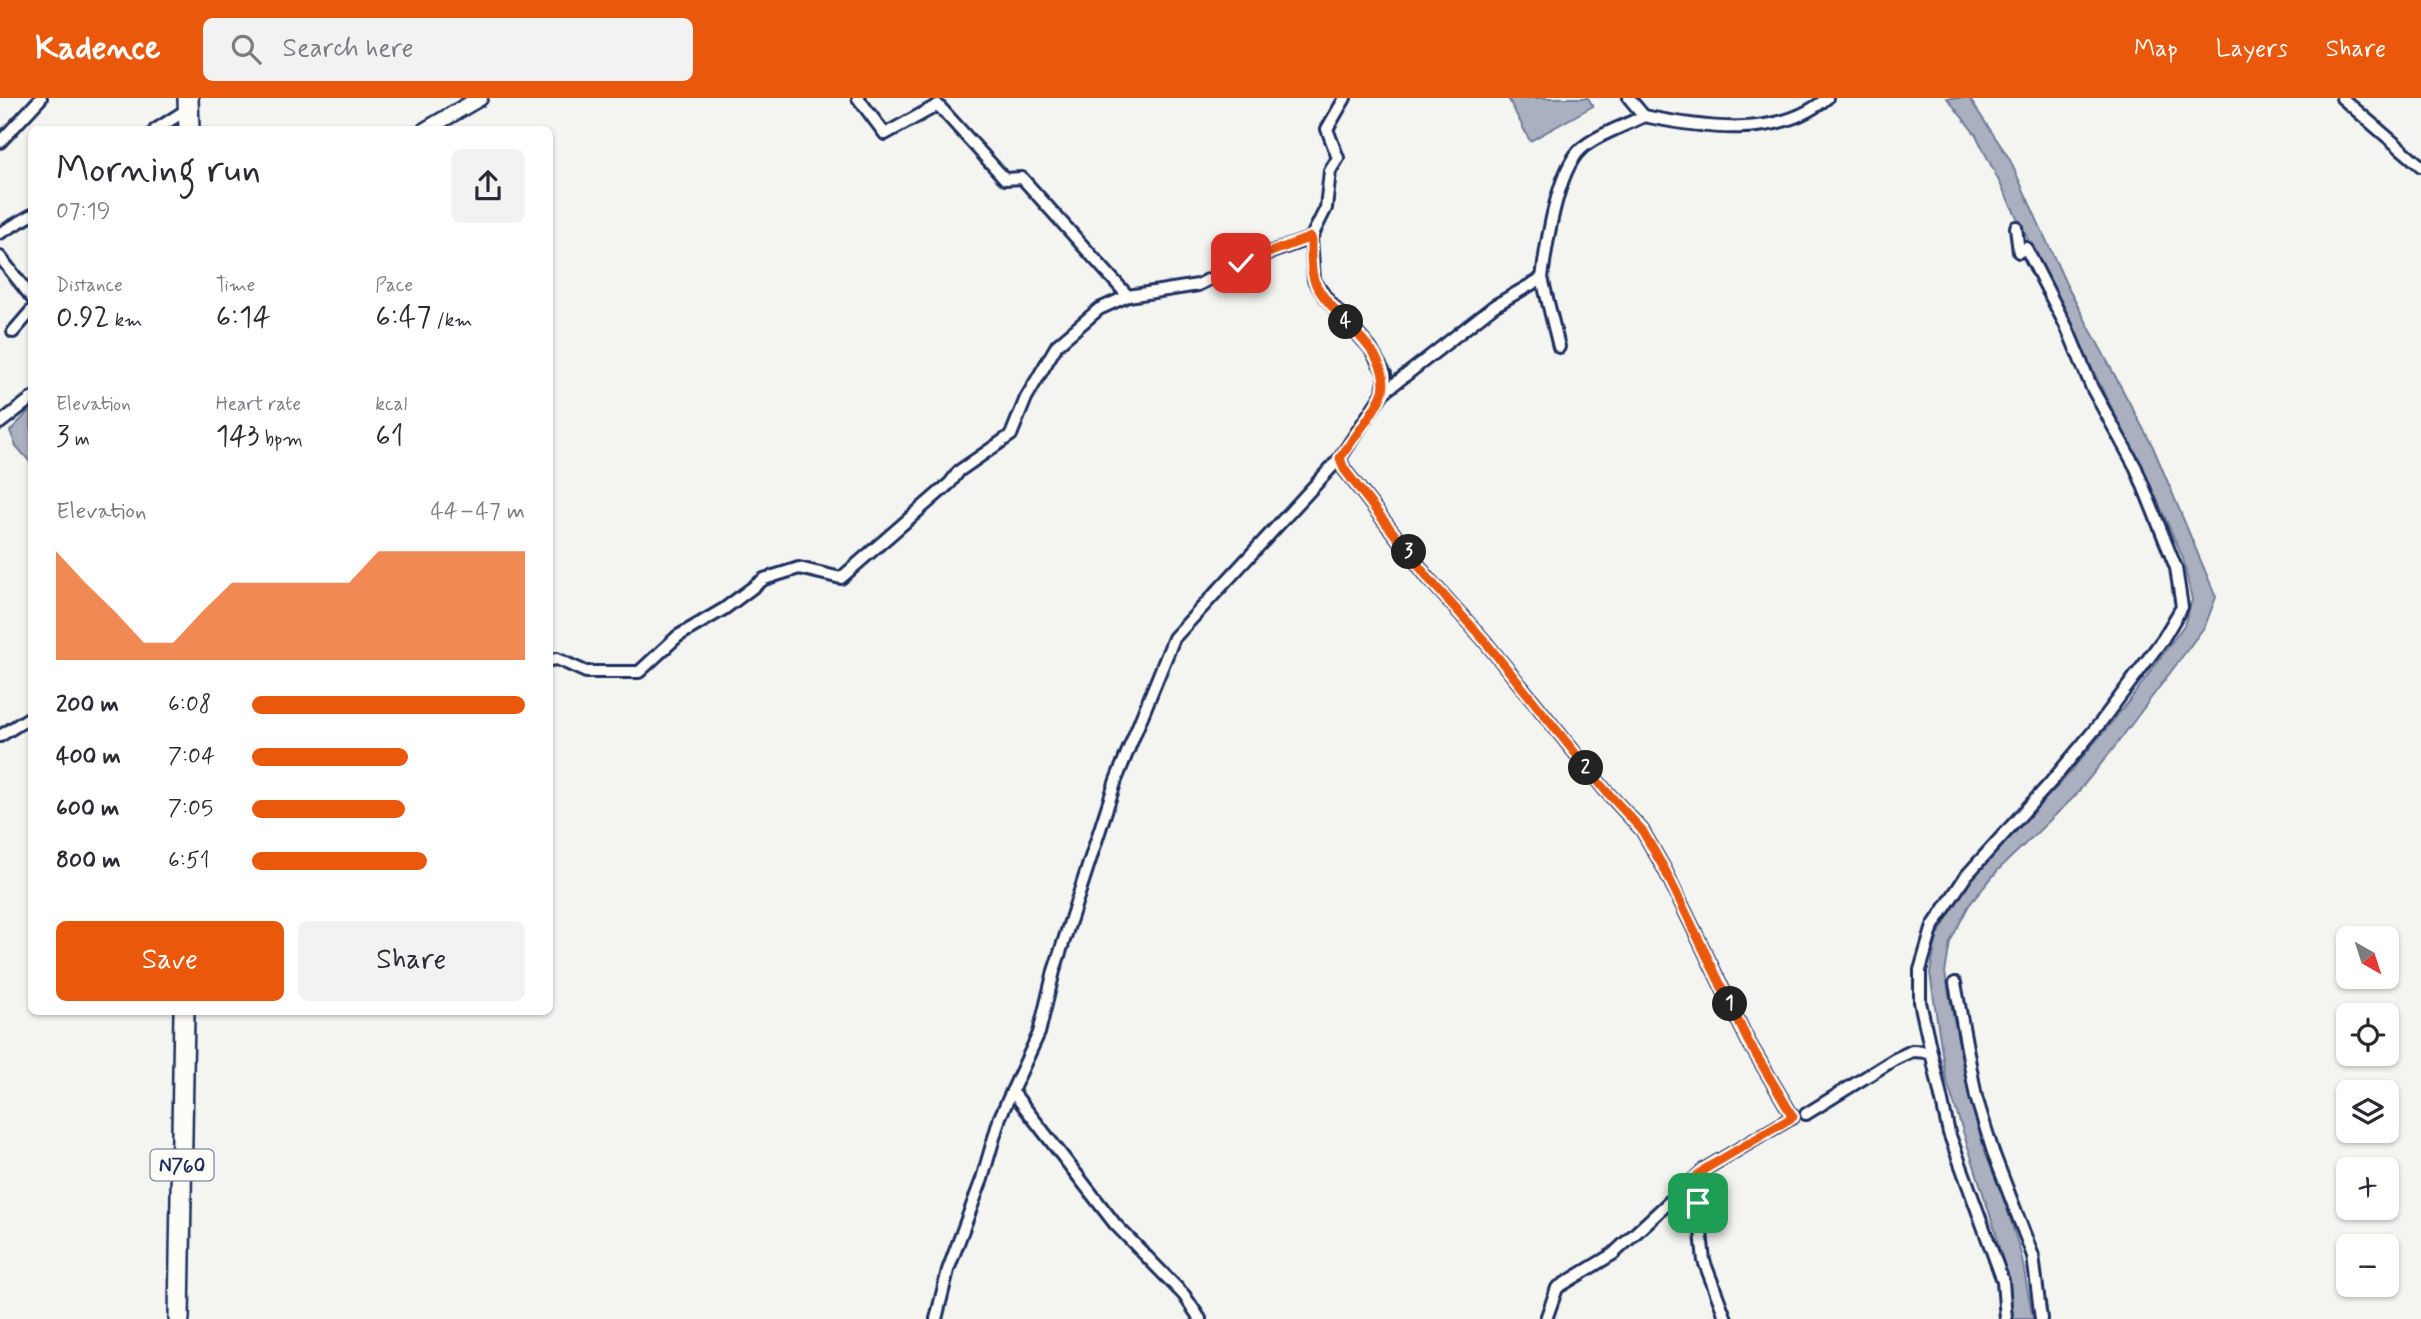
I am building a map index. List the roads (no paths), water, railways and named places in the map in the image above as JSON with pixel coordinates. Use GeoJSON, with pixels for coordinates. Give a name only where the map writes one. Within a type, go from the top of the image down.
{"type":"FeatureCollection","features":[{"type":"Feature","properties":{"kind":"highway"},"geometry":{"type":"LineString","coordinates":[[188,104],[189,126]]}},
{"type":"Feature","properties":{"kind":"highway","name":"N760"},"geometry":{"type":"LineString","coordinates":[[179,1319],[184,1015]]}},
{"type":"Feature","properties":{"kind":"street"},"geometry":{"type":"LineString","coordinates":[[0,142],[41,98]]}},
{"type":"Feature","properties":{"kind":"street"},"geometry":{"type":"LineString","coordinates":[[432,126],[480,98]]}},
{"type":"Feature","properties":{"kind":"street"},"geometry":{"type":"LineString","coordinates":[[858,98],[886,134],[938,105],[1005,178],[1022,178],[1128,296]]}},
{"type":"Feature","properties":{"kind":"street"},"geometry":{"type":"LineString","coordinates":[[1345,98],[1327,129],[1338,158],[1331,172],[1326,208],[1311,237],[1314,280],[1325,298],[1370,348],[1385,374],[1382,393]]}},
{"type":"Feature","properties":{"kind":"street"},"geometry":{"type":"LineString","coordinates":[[1629,98],[1644,116]]}},
{"type":"Feature","properties":{"kind":"street"},"geometry":{"type":"LineString","coordinates":[[1559,347],[1542,278],[1548,234],[1570,165],[1582,148],[1644,116],[1714,127],[1759,126],[1814,109],[1827,98]]}},
{"type":"Feature","properties":{"kind":"street"},"geometry":{"type":"LineString","coordinates":[[2342,98],[2421,166]]}},
{"type":"Feature","properties":{"kind":"street"},"geometry":{"type":"LineString","coordinates":[[160,126],[188,104]]}},
{"type":"Feature","properties":{"kind":"street"},"geometry":{"type":"LineString","coordinates":[[0,233],[28,217]]}},
{"type":"Feature","properties":{"kind":"street"},"geometry":{"type":"LineString","coordinates":[[2006,1319],[2003,1281],[1949,1133],[1929,1052],[1920,1002],[1920,970],[1933,926],[1966,876],[2101,722],[2163,639],[2182,607],[2176,568],[2136,468],[2092,388],[2067,328],[2026,248],[2019,252],[2016,227]]}},
{"type":"Feature","properties":{"kind":"street"},"geometry":{"type":"LineString","coordinates":[[553,660],[586,673],[639,672],[678,636],[724,609],[764,579],[799,568],[841,578],[950,483],[959,471],[1012,435],[1026,398],[1057,345],[1099,309],[1128,296],[1198,285],[1241,263],[1311,237]]}},
{"type":"Feature","properties":{"kind":"street"},"geometry":{"type":"LineString","coordinates":[[0,257],[28,293]]}},
{"type":"Feature","properties":{"kind":"street"},"geometry":{"type":"LineString","coordinates":[[936,1319],[948,1270],[1012,1091],[1039,1033],[1054,971],[1116,780],[1174,638],[1340,458],[1382,393],[1494,306],[1542,278]]}},
{"type":"Feature","properties":{"kind":"street"},"geometry":{"type":"LineString","coordinates":[[13,332],[28,315]]}},
{"type":"Feature","properties":{"kind":"street"},"geometry":{"type":"LineString","coordinates":[[0,423],[28,401]]}},
{"type":"Feature","properties":{"kind":"street"},"geometry":{"type":"LineString","coordinates":[[1340,458],[1344,469],[1429,579],[1483,639],[1605,790],[1642,830],[1665,870],[1748,1041],[1793,1117],[1705,1169],[1613,1254],[1557,1288],[1546,1319]]}},
{"type":"Feature","properties":{"kind":"street"},"geometry":{"type":"LineString","coordinates":[[0,736],[28,718]]}},
{"type":"Feature","properties":{"kind":"street"},"geometry":{"type":"LineString","coordinates":[[1955,983],[1976,1097],[1993,1152],[2033,1256],[2041,1319]]}},
{"type":"Feature","properties":{"kind":"street"},"geometry":{"type":"LineString","coordinates":[[1805,1114],[1895,1059],[1912,1051],[1929,1052]]}},
{"type":"Feature","properties":{"kind":"street"},"geometry":{"type":"LineString","coordinates":[[1012,1091],[1115,1224],[1184,1295],[1200,1319]]}},
{"type":"Feature","properties":{"kind":"street"},"geometry":{"type":"LineString","coordinates":[[1685,1186],[1698,1203],[1704,1261],[1726,1319]]}},
{"type":"Feature","properties":{"kind":"water"},"geometry":{"type":"Polygon","coordinates":[[[1508,98],[1588,98],[1593,106],[1530,141],[1508,98]]]}},
{"type":"Feature","properties":{"kind":"water"},"geometry":{"type":"Polygon","coordinates":[[[1947,98],[1969,98],[2009,158],[2066,284],[2153,447],[2216,597],[2205,626],[2113,749],[2074,797],[1998,870],[1969,905],[1950,942],[1945,973],[1964,1070],[2021,1254],[2033,1319],[2014,1319],[1996,1233],[1946,1079],[1930,973],[1937,937],[1963,889],[2009,835],[2060,784],[2127,704],[2184,625],[2192,600],[2183,558],[2155,495],[1976,135],[1947,98]]]}},
{"type":"Feature","properties":{"kind":"water"},"geometry":{"type":"Polygon","coordinates":[[[28,412],[28,460],[16,446],[10,431],[28,412]]]}}]}
